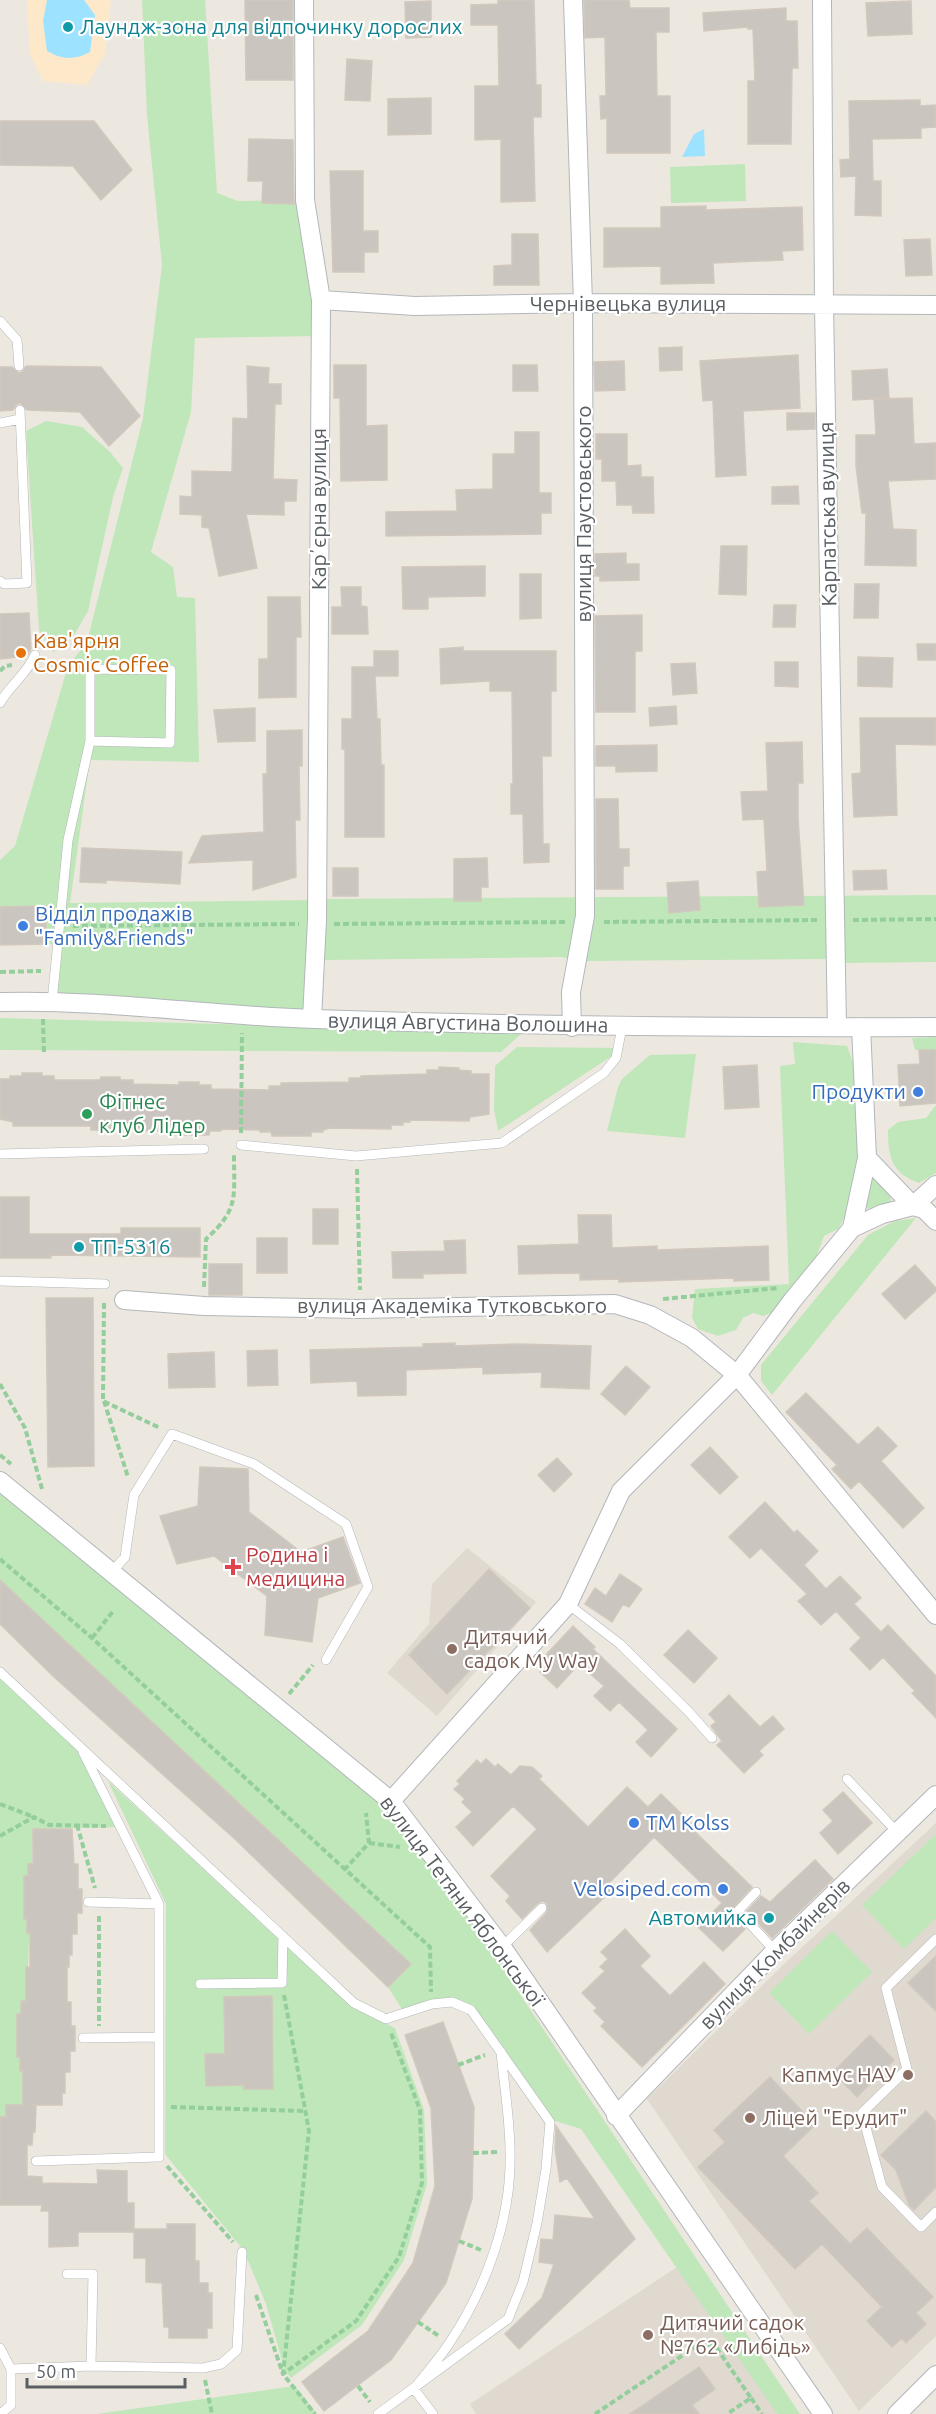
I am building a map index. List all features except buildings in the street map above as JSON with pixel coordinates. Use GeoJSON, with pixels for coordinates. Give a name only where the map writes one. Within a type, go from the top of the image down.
{"type":"FeatureCollection","features":[{"type":"Feature","properties":{"kind":"street","name":"Карʼєрна вулиця"},"geometry":{"type":"LineString","coordinates":[[304,0],[305,200],[321,300],[317,924],[312,1019]]}},
{"type":"Feature","properties":{"kind":"street","name":"вулиця Паустовського"},"geometry":{"type":"LineString","coordinates":[[572,1027],[572,992],[584,922],[583,303],[573,0]]}},
{"type":"Feature","properties":{"kind":"street","name":"Карпатська вулиця"},"geometry":{"type":"LineString","coordinates":[[822,0],[824,305],[837,1027]]}},
{"type":"Feature","properties":{"kind":"street","name":"Чернівецька вулиця"},"geometry":{"type":"LineString","coordinates":[[321,300],[415,306],[583,303],[936,305]]}},
{"type":"Feature","properties":{"kind":"street","name":"вулиця Августина Волошина"},"geometry":{"type":"LineString","coordinates":[[0,1002],[243,1016],[572,1027],[936,1026]]}},
{"type":"Feature","properties":{"kind":"street"},"geometry":{"type":"LineString","coordinates":[[852,1228],[867,1158],[861,1027]]}},
{"type":"Feature","properties":{"kind":"street"},"geometry":{"type":"LineString","coordinates":[[867,1158],[913,1206],[924,1209],[936,1221]]}},
{"type":"Feature","properties":{"kind":"street"},"geometry":{"type":"LineString","coordinates":[[391,1801],[568,1604],[621,1491],[737,1375],[852,1228],[882,1214],[913,1206],[936,1185]]}},
{"type":"Feature","properties":{"kind":"street","name":"вулиця Академіка Тутковського"},"geometry":{"type":"LineString","coordinates":[[124,1300],[204,1306],[360,1309],[615,1304],[650,1314],[693,1338],[737,1375],[936,1615]]}},
{"type":"Feature","properties":{"kind":"street","name":"вулиця Тетяни Яблонської"},"geometry":{"type":"LineString","coordinates":[[0,1481],[391,1801],[502,1947],[823,2414]]}},
{"type":"Feature","properties":{"kind":"street","name":"вулиця Комбайнерів"},"geometry":{"type":"LineString","coordinates":[[616,2116],[775,1951],[936,1796]]}},
{"type":"Feature","properties":{"kind":"street"},"geometry":{"type":"LineString","coordinates":[[897,2414],[936,2375]]}},
{"type":"Feature","properties":{"kind":"lane"},"geometry":{"type":"LineString","coordinates":[[0,321],[17,340],[19,366]]}},
{"type":"Feature","properties":{"kind":"lane"},"geometry":{"type":"LineString","coordinates":[[0,423],[20,414],[27,583],[4,584],[0,581]]}},
{"type":"Feature","properties":{"kind":"lane"},"geometry":{"type":"LineString","coordinates":[[0,703],[5,693],[31,664],[35,655]]}},
{"type":"Feature","properties":{"kind":"lane"},"geometry":{"type":"LineString","coordinates":[[47,1006],[56,970],[68,840],[90,741],[90,669],[171,670],[170,743],[90,741]]}},
{"type":"Feature","properties":{"kind":"lane"},"geometry":{"type":"LineString","coordinates":[[241,1145],[356,1156],[502,1143],[604,1073],[616,1058],[622,1027]]}},
{"type":"Feature","properties":{"kind":"lane"},"geometry":{"type":"LineString","coordinates":[[0,1154],[204,1149]]}},
{"type":"Feature","properties":{"kind":"lane"},"geometry":{"type":"LineString","coordinates":[[0,1281],[105,1284]]}},
{"type":"Feature","properties":{"kind":"lane"},"geometry":{"type":"LineString","coordinates":[[111,1574],[125,1557],[134,1495],[172,1434],[254,1464],[346,1524],[368,1587],[326,1660]]}},
{"type":"Feature","properties":{"kind":"lane"},"geometry":{"type":"LineString","coordinates":[[568,1604],[620,1644],[712,1738]]}},
{"type":"Feature","properties":{"kind":"lane"},"geometry":{"type":"LineString","coordinates":[[0,1672],[354,2003],[386,2019],[432,2004],[452,2002],[471,2010],[550,2122],[546,2169],[537,2223],[523,2282],[508,2319],[378,2414]]}},
{"type":"Feature","properties":{"kind":"lane"},"geometry":{"type":"LineString","coordinates":[[36,2161],[159,2157],[159,1904],[79,1745]]}},
{"type":"Feature","properties":{"kind":"lane"},"geometry":{"type":"LineString","coordinates":[[847,1779],[898,1833]]}},
{"type":"Feature","properties":{"kind":"lane"},"geometry":{"type":"LineString","coordinates":[[756,1892],[738,1911],[775,1951]]}},
{"type":"Feature","properties":{"kind":"lane"},"geometry":{"type":"LineString","coordinates":[[88,1902],[159,1904]]}},
{"type":"Feature","properties":{"kind":"lane"},"geometry":{"type":"LineString","coordinates":[[502,1947],[542,1908]]}},
{"type":"Feature","properties":{"kind":"lane"},"geometry":{"type":"LineString","coordinates":[[200,1984],[282,1983],[283,1936]]}},
{"type":"Feature","properties":{"kind":"lane"},"geometry":{"type":"LineString","coordinates":[[936,1939],[886,1988],[907,2069],[862,2113],[882,2187],[921,2227],[936,2212]]}},
{"type":"Feature","properties":{"kind":"lane"},"geometry":{"type":"LineString","coordinates":[[83,2038],[158,2037]]}},
{"type":"Feature","properties":{"kind":"lane"},"geometry":{"type":"LineString","coordinates":[[414,2389],[450,2343],[474,2303],[492,2254],[508,2199],[510,2152],[500,2049]]}},
{"type":"Feature","properties":{"kind":"lane"},"geometry":{"type":"LineString","coordinates":[[10,2369],[91,2366],[203,2368],[221,2364],[237,2350],[242,2252]]}},
{"type":"Feature","properties":{"kind":"lane"},"geometry":{"type":"LineString","coordinates":[[66,2274],[93,2274],[91,2366]]}},
{"type":"Feature","properties":{"kind":"lane"},"geometry":{"type":"LineString","coordinates":[[0,2348],[10,2369],[11,2405],[0,2414]]}},
{"type":"Feature","properties":{"kind":"lane"},"geometry":{"type":"LineString","coordinates":[[414,2389],[433,2414]]}},
{"type":"Feature","properties":{"kind":"path"},"geometry":{"type":"LineString","coordinates":[[60,926],[936,919]]}},
{"type":"Feature","properties":{"kind":"path"},"geometry":{"type":"LineString","coordinates":[[0,972],[56,970]]}},
{"type":"Feature","properties":{"kind":"path"},"geometry":{"type":"LineString","coordinates":[[44,1054],[47,1006]]}},
{"type":"Feature","properties":{"kind":"path"},"geometry":{"type":"LineString","coordinates":[[241,1125],[243,1016]]}},
{"type":"Feature","properties":{"kind":"path"},"geometry":{"type":"LineString","coordinates":[[204,1306],[206,1239],[224,1222],[234,1201],[234,1146],[241,1145]]}},
{"type":"Feature","properties":{"kind":"path"},"geometry":{"type":"LineString","coordinates":[[356,1156],[360,1309]]}},
{"type":"Feature","properties":{"kind":"path"},"geometry":{"type":"LineString","coordinates":[[655,1300],[786,1287],[813,1276]]}},
{"type":"Feature","properties":{"kind":"path"},"geometry":{"type":"LineString","coordinates":[[105,1284],[103,1401],[134,1495]]}},
{"type":"Feature","properties":{"kind":"path"},"geometry":{"type":"LineString","coordinates":[[0,1384],[25,1428],[42,1488]]}},
{"type":"Feature","properties":{"kind":"path"},"geometry":{"type":"LineString","coordinates":[[103,1401],[172,1434]]}},
{"type":"Feature","properties":{"kind":"path"},"geometry":{"type":"LineString","coordinates":[[0,1559],[92,1638],[430,1947],[432,2004]]}},
{"type":"Feature","properties":{"kind":"path"},"geometry":{"type":"LineString","coordinates":[[92,1638],[114,1610]]}},
{"type":"Feature","properties":{"kind":"path"},"geometry":{"type":"LineString","coordinates":[[288,1695],[311,1666]]}},
{"type":"Feature","properties":{"kind":"path"},"geometry":{"type":"LineString","coordinates":[[0,1804],[49,1825],[122,1827]]}},
{"type":"Feature","properties":{"kind":"path"},"geometry":{"type":"LineString","coordinates":[[344,1870],[369,1843],[366,1813]]}},
{"type":"Feature","properties":{"kind":"path"},"geometry":{"type":"LineString","coordinates":[[0,1836],[34,1817]]}},
{"type":"Feature","properties":{"kind":"path"},"geometry":{"type":"LineString","coordinates":[[77,1825],[99,1902],[99,2037]]}},
{"type":"Feature","properties":{"kind":"path"},"geometry":{"type":"LineString","coordinates":[[369,1843],[400,1847]]}},
{"type":"Feature","properties":{"kind":"path"},"geometry":{"type":"LineString","coordinates":[[282,1983],[309,2131],[283,2374],[315,2414]]}},
{"type":"Feature","properties":{"kind":"path"},"geometry":{"type":"LineString","coordinates":[[283,2374],[356,2321],[399,2257],[422,2183],[420,2110],[386,2019]]}},
{"type":"Feature","properties":{"kind":"path"},"geometry":{"type":"LineString","coordinates":[[458,2064],[500,2049]]}},
{"type":"Feature","properties":{"kind":"path"},"geometry":{"type":"LineString","coordinates":[[158,2107],[305,2111]]}},
{"type":"Feature","properties":{"kind":"path"},"geometry":{"type":"LineString","coordinates":[[473,2153],[510,2152]]}},
{"type":"Feature","properties":{"kind":"path"},"geometry":{"type":"LineString","coordinates":[[459,2241],[492,2254]]}},
{"type":"Feature","properties":{"kind":"path"},"geometry":{"type":"LineString","coordinates":[[418,2322],[450,2343]]}},
{"type":"Feature","properties":{"kind":"path"},"geometry":{"type":"LineString","coordinates":[[595,2414],[700,2343],[716,2346],[762,2414]]}},
{"type":"Feature","properties":{"kind":"path"},"geometry":{"type":"LineString","coordinates":[[203,2368],[212,2414]]}},
{"type":"Feature","properties":{"kind":"path"},"geometry":{"type":"LineString","coordinates":[[358,2386],[378,2414]]}},
{"type":"Feature","properties":{"kind":"path"},"geometry":{"type":"LineString","coordinates":[[728,2414],[751,2398]]}},
{"type":"Feature","properties":{"kind":"shaded area","name":"Дитячий садок My Way"},"geometry":{"type":"Polygon","coordinates":[[[467,1548],[536,1602],[437,1716],[387,1673],[429,1624],[432,1584],[467,1548]]]}},
{"type":"Feature","properties":{"kind":"shaded area","name":"Ліцей \"Ерудит\""},"geometry":{"type":"Polygon","coordinates":[[[936,1823],[936,2336],[859,2411],[647,2099],[784,1964],[936,1823]]]}},
{"type":"Feature","properties":{"kind":"shaded area","name":"Дитячий садок №762 «Либідь»"},"geometry":{"type":"Polygon","coordinates":[[[677,2267],[777,2414],[476,2414],[470,2404],[677,2267]]]}},
{"type":"Feature","properties":{"kind":"green space"},"geometry":{"type":"Polygon","coordinates":[[[142,0],[205,0],[217,193],[238,201],[305,200],[320,336],[195,338],[191,412],[151,552],[173,567],[177,597],[195,598],[199,762],[90,760],[70,903],[317,900],[312,1019],[52,1002],[58,944],[0,945],[0,860],[15,846],[68,666],[87,642],[143,418],[162,265],[147,115],[142,0]]]}},
{"type":"Feature","properties":{"kind":"green space"},"geometry":{"type":"Polygon","coordinates":[[[745,164],[746,201],[671,203],[670,167],[745,164]]]}},
{"type":"Feature","properties":{"kind":"green space"},"geometry":{"type":"Polygon","coordinates":[[[46,421],[82,427],[110,452],[123,468],[113,497],[88,611],[72,639],[53,652],[39,630],[26,431],[46,421]]]}},
{"type":"Feature","properties":{"kind":"green space"},"geometry":{"type":"Polygon","coordinates":[[[936,895],[936,962],[844,963],[826,959],[587,961],[561,957],[323,960],[321,899],[936,895]]]}},
{"type":"Feature","properties":{"kind":"green space"},"geometry":{"type":"Polygon","coordinates":[[[0,1018],[517,1032],[521,1034],[501,1052],[0,1050],[0,1018]]]}},
{"type":"Feature","properties":{"kind":"green space"},"geometry":{"type":"Polygon","coordinates":[[[936,1037],[936,1050],[915,1050],[912,1038],[936,1037]]]}},
{"type":"Feature","properties":{"kind":"green space"},"geometry":{"type":"Polygon","coordinates":[[[793,1042],[847,1046],[857,1074],[861,1169],[851,1206],[838,1229],[824,1236],[812,1269],[776,1311],[763,1316],[753,1313],[743,1318],[736,1330],[718,1336],[698,1329],[692,1318],[695,1289],[789,1284],[780,1066],[795,1064],[793,1042]]]}},
{"type":"Feature","properties":{"kind":"green space"},"geometry":{"type":"Polygon","coordinates":[[[517,1047],[624,1048],[498,1131],[494,1109],[495,1066],[517,1047]]]}},
{"type":"Feature","properties":{"kind":"green space"},"geometry":{"type":"Polygon","coordinates":[[[696,1054],[685,1138],[607,1131],[622,1079],[650,1055],[696,1054]]]}},
{"type":"Feature","properties":{"kind":"green space"},"geometry":{"type":"Polygon","coordinates":[[[936,1105],[936,1173],[919,1183],[897,1169],[890,1156],[888,1130],[898,1122],[926,1118],[936,1105]]]}},
{"type":"Feature","properties":{"kind":"green space"},"geometry":{"type":"Polygon","coordinates":[[[878,1178],[887,1183],[891,1201],[882,1214],[866,1208],[862,1197],[868,1179],[878,1178]]]}},
{"type":"Feature","properties":{"kind":"green space"},"geometry":{"type":"Polygon","coordinates":[[[916,1218],[772,1395],[761,1381],[761,1365],[868,1235],[895,1221],[916,1218]]]}},
{"type":"Feature","properties":{"kind":"green space"},"geometry":{"type":"Polygon","coordinates":[[[0,1480],[391,1801],[800,2414],[777,2414],[581,2129],[552,2120],[473,2007],[452,1999],[403,2011],[388,1987],[411,1963],[0,1580],[0,1480]]]}},
{"type":"Feature","properties":{"kind":"green space"},"geometry":{"type":"Polygon","coordinates":[[[0,1672],[79,1745],[122,1827],[33,1829],[23,2105],[0,2187],[0,1672]]]}},
{"type":"Feature","properties":{"kind":"green space"},"geometry":{"type":"Polygon","coordinates":[[[108,1781],[352,2007],[395,2028],[424,2110],[427,2184],[404,2260],[362,2325],[291,2378],[285,2371],[266,2304],[244,2251],[165,2154],[166,1904],[108,1781]]]}},
{"type":"Feature","properties":{"kind":"green space"},"geometry":{"type":"Polygon","coordinates":[[[936,1834],[936,1918],[904,1949],[862,1905],[936,1834]]]}},
{"type":"Feature","properties":{"kind":"green space"},"geometry":{"type":"Polygon","coordinates":[[[832,1931],[872,1972],[809,2034],[769,1993],[832,1931]]]}},
{"type":"Feature","properties":{"kind":"green space"},"geometry":{"type":"Polygon","coordinates":[[[295,2386],[317,2414],[97,2414],[295,2386]]]}},
{"type":"Feature","properties":{"kind":"sand","name":"Лаундж-зона для відпочинку дорослих"},"geometry":{"type":"Polygon","coordinates":[[[27,0],[111,0],[105,53],[87,85],[43,81],[30,54],[27,0]]]}},
{"type":"Feature","properties":{"kind":"water"},"geometry":{"type":"Polygon","coordinates":[[[47,0],[84,0],[95,15],[90,52],[68,58],[47,51],[43,21],[47,0]]]}},
{"type":"Feature","properties":{"kind":"water"},"geometry":{"type":"Polygon","coordinates":[[[704,129],[705,156],[682,157],[694,134],[704,129]]]}},
{"type":"Feature","properties":{"kind":"place","name":"Лаундж-зона для відпочинку дорослих"},"geometry":{"type":"Point","coordinates":[68,27]}},
{"type":"Feature","properties":{"kind":"place","name":"Кав'ярня Cosmic Coffee"},"geometry":{"type":"Point","coordinates":[21,653]}},
{"type":"Feature","properties":{"kind":"place","name":"Відділ продажів \"Family&Friends\""},"geometry":{"type":"Point","coordinates":[23,926]}},
{"type":"Feature","properties":{"kind":"place","name":"Продукти"},"geometry":{"type":"Point","coordinates":[918,1092]}},
{"type":"Feature","properties":{"kind":"place","name":"Фітнес клуб Лідер"},"geometry":{"type":"Point","coordinates":[87,1114]}},
{"type":"Feature","properties":{"kind":"place","name":"ТП-5316"},"geometry":{"type":"Point","coordinates":[79,1247]}},
{"type":"Feature","properties":{"kind":"place","name":"Родина і медицина"},"geometry":{"type":"Point","coordinates":[233,1567]}},
{"type":"Feature","properties":{"kind":"place","name":"Дитячий садок My Way"},"geometry":{"type":"Point","coordinates":[452,1649]}},
{"type":"Feature","properties":{"kind":"place","name":"TM Kolss"},"geometry":{"type":"Point","coordinates":[634,1823]}},
{"type":"Feature","properties":{"kind":"place","name":"Velosiped.com"},"geometry":{"type":"Point","coordinates":[723,1889]}},
{"type":"Feature","properties":{"kind":"place","name":"Автомийка"},"geometry":{"type":"Point","coordinates":[769,1918]}},
{"type":"Feature","properties":{"kind":"place","name":"Капмус НАУ"},"geometry":{"type":"Point","coordinates":[908,2075]}},
{"type":"Feature","properties":{"kind":"place","name":"Ліцей \"Ерудит\""},"geometry":{"type":"Point","coordinates":[750,2118]}},
{"type":"Feature","properties":{"kind":"place","name":"Дитячий садок №762 «Либідь»"},"geometry":{"type":"Point","coordinates":[648,2335]}}]}
